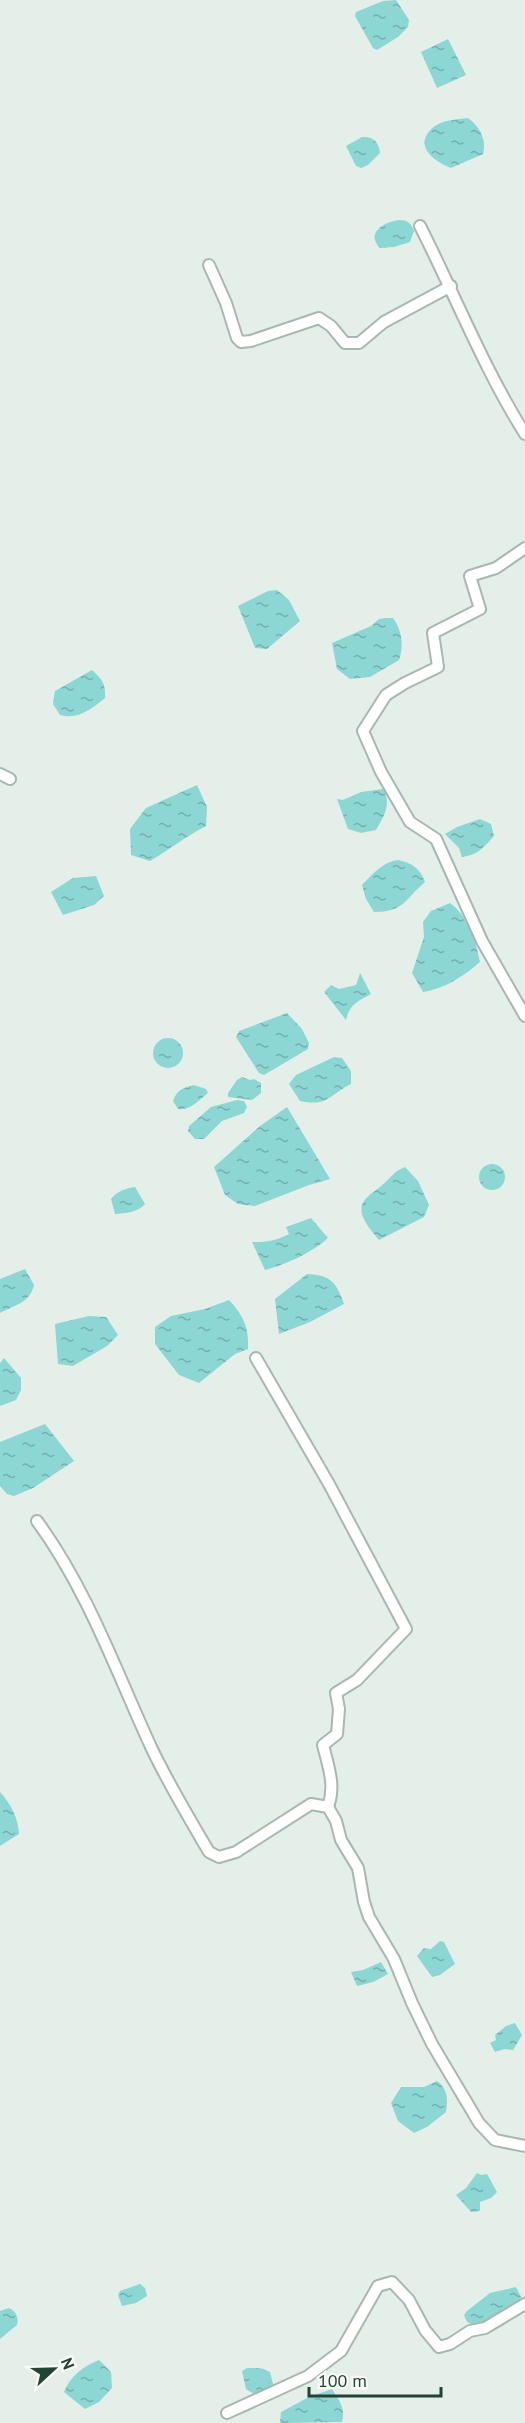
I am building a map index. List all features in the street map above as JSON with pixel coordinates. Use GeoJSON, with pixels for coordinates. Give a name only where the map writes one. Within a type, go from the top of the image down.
{"type":"FeatureCollection","features":[{"type":"Feature","properties":{"kind":"street"},"geometry":{"type":"LineString","coordinates":[[420,226],[451,286],[465,320],[525,434]]}},
{"type":"Feature","properties":{"kind":"street"},"geometry":{"type":"LineString","coordinates":[[209,265],[226,303],[237,338],[241,342],[251,341],[319,318],[331,326],[345,343],[359,343],[384,322],[451,286]]}},
{"type":"Feature","properties":{"kind":"street"},"geometry":{"type":"LineString","coordinates":[[525,548],[496,568],[470,576],[480,609],[433,633],[438,667],[386,695],[363,731],[381,772],[410,822],[436,839],[482,941],[525,1016]]}},
{"type":"Feature","properties":{"kind":"street"},"geometry":{"type":"LineString","coordinates":[[256,1358],[330,1484],[406,1629],[357,1680],[336,1693],[339,1708],[338,1734],[323,1745],[332,1778],[333,1794],[328,1807]]}},
{"type":"Feature","properties":{"kind":"street"},"geometry":{"type":"LineString","coordinates":[[37,1521],[52,1542],[76,1585],[152,1749],[209,1852],[219,1857],[236,1852],[310,1804],[328,1807]]}},
{"type":"Feature","properties":{"kind":"street"},"geometry":{"type":"LineString","coordinates":[[328,1807],[336,1821],[341,1840],[358,1868],[369,1917],[394,1959],[432,2044],[479,2123],[495,2140],[525,2146]]}},
{"type":"Feature","properties":{"kind":"street"},"geometry":{"type":"LineString","coordinates":[[227,2413],[308,2376],[341,2351],[378,2286],[392,2282],[409,2300],[425,2330],[439,2347],[450,2344],[470,2331],[485,2328],[525,2304]]}},
{"type":"Feature","properties":{"kind":"water"},"geometry":{"type":"Polygon","coordinates":[[[396,0],[409,20],[408,27],[398,37],[377,50],[373,48],[355,16],[356,12],[383,1],[396,0]]]}},
{"type":"Feature","properties":{"kind":"water"},"geometry":{"type":"Polygon","coordinates":[[[448,39],[466,75],[437,88],[421,52],[448,39]]]}},
{"type":"Feature","properties":{"kind":"water"},"geometry":{"type":"Polygon","coordinates":[[[468,118],[482,134],[483,154],[451,168],[438,161],[427,151],[425,139],[435,126],[443,122],[468,118]]]}},
{"type":"Feature","properties":{"kind":"water"},"geometry":{"type":"Polygon","coordinates":[[[362,137],[375,140],[380,153],[368,165],[361,168],[356,166],[346,146],[362,137]]]}},
{"type":"Feature","properties":{"kind":"water"},"geometry":{"type":"Polygon","coordinates":[[[399,220],[408,222],[413,228],[410,242],[380,248],[376,243],[375,233],[382,226],[399,220]]]}},
{"type":"Feature","properties":{"kind":"water"},"geometry":{"type":"Polygon","coordinates":[[[277,590],[289,600],[300,621],[267,649],[255,648],[238,606],[268,591],[277,590]]]}},
{"type":"Feature","properties":{"kind":"water"},"geometry":{"type":"Polygon","coordinates":[[[393,618],[400,633],[399,660],[370,677],[350,679],[337,669],[332,643],[371,626],[379,619],[393,618]]]}},
{"type":"Feature","properties":{"kind":"water"},"geometry":{"type":"Polygon","coordinates":[[[92,670],[103,682],[105,698],[90,710],[79,715],[60,715],[53,704],[55,691],[92,670]]]}},
{"type":"Feature","properties":{"kind":"water"},"geometry":{"type":"Polygon","coordinates":[[[197,785],[207,807],[206,826],[150,861],[131,855],[130,829],[146,808],[197,785]]]}},
{"type":"Feature","properties":{"kind":"water"},"geometry":{"type":"Polygon","coordinates":[[[383,789],[387,805],[376,830],[361,833],[348,829],[337,799],[343,800],[361,792],[383,789]]]}},
{"type":"Feature","properties":{"kind":"water"},"geometry":{"type":"Polygon","coordinates":[[[480,819],[491,824],[494,836],[477,852],[462,857],[459,848],[445,834],[480,819]]]}},
{"type":"Feature","properties":{"kind":"water"},"geometry":{"type":"Polygon","coordinates":[[[398,860],[415,867],[425,882],[398,907],[374,912],[366,899],[362,885],[382,866],[398,860]]]}},
{"type":"Feature","properties":{"kind":"water"},"geometry":{"type":"Polygon","coordinates":[[[96,876],[104,896],[94,905],[63,915],[51,892],[73,878],[96,876]]]}},
{"type":"Feature","properties":{"kind":"water"},"geometry":{"type":"Polygon","coordinates":[[[450,903],[461,914],[470,929],[480,962],[453,981],[423,992],[412,973],[424,937],[423,922],[431,911],[450,903]]]}},
{"type":"Feature","properties":{"kind":"water"},"geometry":{"type":"Polygon","coordinates":[[[360,973],[371,994],[352,1007],[346,1020],[324,992],[331,985],[339,989],[356,985],[360,973]]]}},
{"type":"Feature","properties":{"kind":"water"},"geometry":{"type":"Polygon","coordinates":[[[287,1013],[302,1029],[309,1043],[308,1049],[264,1075],[259,1073],[236,1037],[239,1031],[287,1013]]]}},
{"type":"Feature","properties":{"kind":"water"},"geometry":{"type":"Polygon","coordinates":[[[168,1038],[179,1042],[183,1053],[179,1064],[168,1068],[157,1064],[153,1053],[157,1042],[168,1038]]]}},
{"type":"Feature","properties":{"kind":"water"},"geometry":{"type":"Polygon","coordinates":[[[334,1057],[342,1058],[351,1071],[351,1084],[323,1101],[300,1101],[289,1084],[296,1075],[334,1057]]]}},
{"type":"Feature","properties":{"kind":"water"},"geometry":{"type":"Polygon","coordinates":[[[242,1077],[261,1083],[261,1093],[252,1100],[228,1097],[228,1093],[237,1080],[242,1077]]]}},
{"type":"Feature","properties":{"kind":"water"},"geometry":{"type":"Polygon","coordinates":[[[194,1085],[206,1089],[208,1093],[190,1107],[178,1109],[173,1101],[176,1094],[183,1088],[194,1085]]]}},
{"type":"Feature","properties":{"kind":"water"},"geometry":{"type":"Polygon","coordinates":[[[237,1100],[244,1101],[247,1107],[244,1113],[222,1121],[204,1139],[195,1139],[188,1131],[189,1126],[211,1107],[237,1100]]]}},
{"type":"Feature","properties":{"kind":"water"},"geometry":{"type":"Polygon","coordinates":[[[287,1107],[330,1179],[255,1206],[238,1204],[225,1195],[214,1167],[260,1126],[287,1107]]]}},
{"type":"Feature","properties":{"kind":"water"},"geometry":{"type":"Polygon","coordinates":[[[492,1164],[501,1168],[505,1177],[501,1186],[492,1190],[483,1186],[479,1177],[483,1168],[492,1164]]]}},
{"type":"Feature","properties":{"kind":"water"},"geometry":{"type":"Polygon","coordinates":[[[405,1167],[418,1181],[429,1205],[424,1217],[379,1240],[363,1217],[362,1206],[368,1197],[405,1167]]]}},
{"type":"Feature","properties":{"kind":"water"},"geometry":{"type":"Polygon","coordinates":[[[135,1187],[145,1204],[135,1211],[115,1214],[111,1199],[122,1190],[135,1187]]]}},
{"type":"Feature","properties":{"kind":"water"},"geometry":{"type":"Polygon","coordinates":[[[311,1218],[328,1238],[298,1257],[265,1270],[252,1242],[271,1241],[289,1234],[286,1227],[311,1218]]]}},
{"type":"Feature","properties":{"kind":"water"},"geometry":{"type":"Polygon","coordinates":[[[25,1269],[34,1285],[32,1291],[21,1303],[0,1313],[0,1279],[25,1269]]]}},
{"type":"Feature","properties":{"kind":"water"},"geometry":{"type":"Polygon","coordinates":[[[307,1274],[322,1276],[331,1281],[344,1304],[310,1322],[279,1334],[275,1299],[307,1274]]]}},
{"type":"Feature","properties":{"kind":"water"},"geometry":{"type":"Polygon","coordinates":[[[229,1300],[244,1323],[248,1335],[248,1349],[235,1354],[199,1383],[179,1375],[155,1344],[155,1327],[171,1316],[205,1309],[229,1300]]]}},
{"type":"Feature","properties":{"kind":"water"},"geometry":{"type":"Polygon","coordinates":[[[89,1316],[106,1317],[118,1335],[107,1346],[73,1366],[58,1364],[55,1324],[89,1316]]]}},
{"type":"Feature","properties":{"kind":"water"},"geometry":{"type":"Polygon","coordinates":[[[4,1358],[21,1378],[21,1390],[16,1400],[0,1406],[0,1363],[4,1358]]]}},
{"type":"Feature","properties":{"kind":"water"},"geometry":{"type":"Polygon","coordinates":[[[45,1424],[74,1461],[33,1488],[14,1496],[7,1494],[0,1486],[0,1442],[45,1424]]]}},
{"type":"Feature","properties":{"kind":"water"},"geometry":{"type":"Polygon","coordinates":[[[0,1792],[13,1812],[19,1834],[0,1846],[0,1792]]]}},
{"type":"Feature","properties":{"kind":"water"},"geometry":{"type":"Polygon","coordinates":[[[440,1941],[444,1942],[455,1964],[440,1975],[432,1977],[417,1956],[424,1948],[431,1949],[440,1941]]]}},
{"type":"Feature","properties":{"kind":"water"},"geometry":{"type":"Polygon","coordinates":[[[381,1962],[388,1974],[373,1982],[357,1986],[351,1972],[363,1970],[381,1962]]]}},
{"type":"Feature","properties":{"kind":"water"},"geometry":{"type":"Polygon","coordinates":[[[515,2023],[522,2035],[513,2050],[505,2049],[495,2052],[490,2043],[496,2040],[495,2035],[506,2026],[515,2023]]]}},
{"type":"Feature","properties":{"kind":"water"},"geometry":{"type":"Polygon","coordinates":[[[437,2081],[443,2087],[446,2095],[446,2112],[427,2127],[414,2133],[398,2121],[391,2103],[401,2087],[424,2087],[437,2081]]]}},
{"type":"Feature","properties":{"kind":"water"},"geometry":{"type":"Polygon","coordinates":[[[477,2173],[487,2174],[497,2192],[491,2198],[480,2202],[480,2211],[471,2212],[456,2195],[466,2188],[477,2173]]]}},
{"type":"Feature","properties":{"kind":"water"},"geometry":{"type":"Polygon","coordinates":[[[140,2284],[145,2288],[147,2296],[136,2303],[122,2306],[118,2295],[120,2291],[140,2284]]]}},
{"type":"Feature","properties":{"kind":"water"},"geometry":{"type":"Polygon","coordinates":[[[516,2287],[522,2299],[475,2326],[467,2322],[464,2315],[467,2311],[490,2293],[516,2287]]]}},
{"type":"Feature","properties":{"kind":"water"},"geometry":{"type":"Polygon","coordinates":[[[9,2308],[16,2315],[17,2325],[0,2339],[0,2311],[9,2308]]]}},
{"type":"Feature","properties":{"kind":"water"},"geometry":{"type":"Polygon","coordinates":[[[99,2360],[111,2372],[112,2388],[99,2402],[85,2409],[64,2392],[78,2372],[99,2360]]]}},
{"type":"Feature","properties":{"kind":"water"},"geometry":{"type":"Polygon","coordinates":[[[247,2368],[260,2368],[270,2372],[273,2384],[261,2393],[253,2393],[246,2389],[242,2371],[247,2368]]]}},
{"type":"Feature","properties":{"kind":"water"},"geometry":{"type":"Polygon","coordinates":[[[332,2389],[342,2409],[342,2422],[280,2423],[281,2412],[309,2397],[332,2389]]]}}]}
